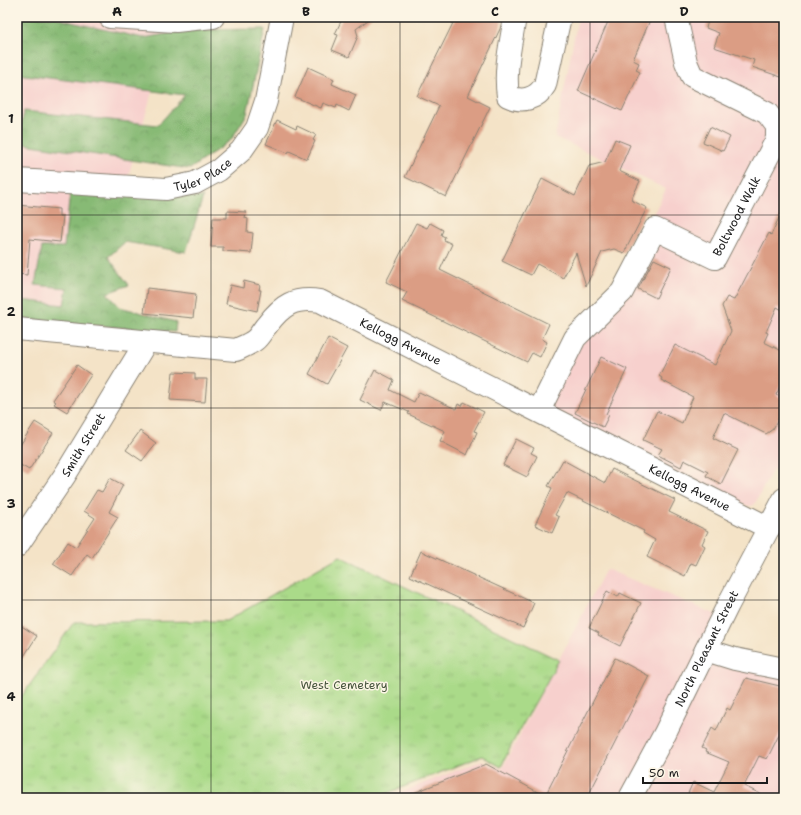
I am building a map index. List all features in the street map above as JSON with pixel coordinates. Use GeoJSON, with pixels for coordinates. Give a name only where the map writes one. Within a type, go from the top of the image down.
{"type":"FeatureCollection","features":[{"type":"Feature","properties":{"kind":"street"},"geometry":{"type":"LineString","coordinates":[[110,17],[176,20],[213,17]]}},
{"type":"Feature","properties":{"kind":"street","name":"Tyler Place"},"geometry":{"type":"LineString","coordinates":[[17,180],[166,189],[195,182],[220,170],[241,151],[257,128],[266,101],[282,17]]}},
{"type":"Feature","properties":{"kind":"street"},"geometry":{"type":"LineString","coordinates":[[515,17],[506,83],[508,96],[515,99],[535,97],[542,92],[545,85],[560,17]]}},
{"type":"Feature","properties":{"kind":"street","name":"Boltwood Walk"},"geometry":{"type":"LineString","coordinates":[[539,411],[575,338],[622,292],[654,229],[715,258],[777,139],[778,126],[767,113],[692,76],[686,62],[676,17]]}},
{"type":"Feature","properties":{"kind":"street","name":"Kellogg Avenue"},"geometry":{"type":"LineString","coordinates":[[17,329],[236,350],[255,340],[283,307],[295,301],[308,299],[320,301],[769,528]]}},
{"type":"Feature","properties":{"kind":"street","name":"Smith Street"},"geometry":{"type":"LineString","coordinates":[[17,546],[65,475],[146,342]]}},
{"type":"Feature","properties":{"kind":"street","name":"North Pleasant Street"},"geometry":{"type":"LineString","coordinates":[[630,798],[784,499]]}},
{"type":"Feature","properties":{"kind":"street"},"geometry":{"type":"LineString","coordinates":[[706,650],[735,660],[784,669]]}},
{"type":"Feature","properties":{"kind":"shaded area"},"geometry":{"type":"Polygon","coordinates":[[[17,17],[173,17],[85,330],[17,324],[17,17]]]}},
{"type":"Feature","properties":{"kind":"shaded area"},"geometry":{"type":"Polygon","coordinates":[[[578,17],[784,17],[784,475],[773,469],[754,505],[748,506],[539,411],[617,287],[666,189],[555,137],[578,17]]]}},
{"type":"Feature","properties":{"kind":"shaded area"},"geometry":{"type":"Polygon","coordinates":[[[606,569],[722,617],[706,649],[784,669],[784,798],[386,798],[481,761],[502,769],[606,569]]]}},
{"type":"Feature","properties":{"kind":"green space"},"geometry":{"type":"Polygon","coordinates":[[[17,17],[54,17],[143,38],[190,30],[265,29],[247,114],[231,140],[190,169],[18,143],[24,111],[158,125],[185,95],[17,74],[17,17]]]}},
{"type":"Feature","properties":{"kind":"green space"},"geometry":{"type":"Polygon","coordinates":[[[70,193],[203,197],[186,252],[125,242],[108,257],[129,285],[107,293],[120,307],[176,322],[175,332],[17,319],[17,295],[21,300],[64,305],[67,288],[35,285],[42,247],[64,247],[70,193]]]}},
{"type":"Feature","properties":{"kind":"green space","name":"West Cemetery"},"geometry":{"type":"Polygon","coordinates":[[[340,556],[559,660],[513,742],[501,767],[482,756],[375,798],[17,798],[17,703],[74,622],[226,621],[340,556]]]}},
{"type":"Feature","properties":{"kind":"building"},"geometry":{"type":"Polygon","coordinates":[[[343,17],[372,17],[356,29],[358,36],[349,57],[332,50],[338,35],[335,34],[343,17]]]}},
{"type":"Feature","properties":{"kind":"building"},"geometry":{"type":"Polygon","coordinates":[[[456,17],[493,17],[502,21],[500,29],[468,96],[490,107],[446,197],[405,177],[439,106],[417,96],[456,17]]]}},
{"type":"Feature","properties":{"kind":"building"},"geometry":{"type":"Polygon","coordinates":[[[610,17],[644,17],[650,20],[633,60],[639,63],[636,70],[640,72],[622,111],[578,91],[610,17]]]}},
{"type":"Feature","properties":{"kind":"building"},"geometry":{"type":"Polygon","coordinates":[[[709,17],[784,17],[784,78],[752,67],[754,60],[714,47],[719,33],[706,28],[709,17]]]}},
{"type":"Feature","properties":{"kind":"building"},"geometry":{"type":"Polygon","coordinates":[[[308,67],[334,79],[332,84],[356,95],[349,111],[337,105],[336,108],[323,103],[321,108],[295,97],[308,67]]]}},
{"type":"Feature","properties":{"kind":"building"},"geometry":{"type":"Polygon","coordinates":[[[277,120],[296,129],[297,126],[316,135],[307,159],[289,151],[288,153],[266,144],[277,120]]]}},
{"type":"Feature","properties":{"kind":"building"},"geometry":{"type":"Polygon","coordinates":[[[710,127],[730,137],[723,151],[703,142],[710,127]]]}},
{"type":"Feature","properties":{"kind":"building"},"geometry":{"type":"Polygon","coordinates":[[[615,139],[630,145],[619,171],[640,181],[631,200],[647,208],[624,253],[614,249],[602,252],[586,286],[576,253],[563,278],[537,264],[531,275],[502,261],[542,179],[575,196],[589,166],[605,162],[615,139]]]}},
{"type":"Feature","properties":{"kind":"building"},"geometry":{"type":"Polygon","coordinates":[[[17,205],[59,209],[59,216],[63,216],[60,242],[30,239],[27,275],[17,274],[17,205]]]}},
{"type":"Feature","properties":{"kind":"building"},"geometry":{"type":"Polygon","coordinates":[[[784,207],[784,311],[777,307],[766,332],[768,333],[764,342],[784,352],[784,377],[776,395],[784,399],[784,408],[773,429],[766,434],[724,413],[713,438],[738,450],[721,484],[706,476],[708,472],[684,460],[681,467],[658,455],[662,449],[643,440],[657,411],[682,423],[693,397],[661,380],[662,378],[659,376],[675,345],[715,365],[731,331],[722,306],[727,297],[734,300],[769,233],[771,235],[784,207]]]}},
{"type":"Feature","properties":{"kind":"building"},"geometry":{"type":"Polygon","coordinates":[[[227,211],[246,212],[245,218],[248,219],[247,232],[253,233],[251,253],[223,251],[223,247],[211,247],[213,218],[227,218],[227,211]]]}},
{"type":"Feature","properties":{"kind":"building"},"geometry":{"type":"Polygon","coordinates":[[[416,223],[427,228],[430,223],[443,230],[441,235],[445,237],[444,240],[452,244],[440,270],[549,324],[542,339],[547,342],[540,357],[532,353],[527,362],[402,301],[407,292],[386,282],[416,223]]]}},
{"type":"Feature","properties":{"kind":"building"},"geometry":{"type":"Polygon","coordinates":[[[654,259],[671,267],[656,298],[638,289],[654,259]]]}},
{"type":"Feature","properties":{"kind":"building"},"geometry":{"type":"Polygon","coordinates":[[[244,281],[260,285],[259,290],[261,290],[257,311],[226,304],[230,285],[243,288],[244,281]]]}},
{"type":"Feature","properties":{"kind":"building"},"geometry":{"type":"Polygon","coordinates":[[[147,288],[196,294],[193,318],[144,313],[147,288]]]}},
{"type":"Feature","properties":{"kind":"building"},"geometry":{"type":"Polygon","coordinates":[[[328,338],[347,348],[327,384],[309,374],[328,338]]]}},
{"type":"Feature","properties":{"kind":"building"},"geometry":{"type":"Polygon","coordinates":[[[601,357],[627,369],[606,414],[609,415],[603,427],[575,413],[601,357]]]}},
{"type":"Feature","properties":{"kind":"building"},"geometry":{"type":"Polygon","coordinates":[[[77,365],[91,375],[67,412],[54,404],[56,402],[53,400],[77,365]]]}},
{"type":"Feature","properties":{"kind":"building"},"geometry":{"type":"Polygon","coordinates":[[[375,370],[394,380],[390,390],[414,402],[419,392],[456,409],[458,404],[462,406],[464,402],[484,412],[474,431],[477,432],[467,455],[440,441],[445,431],[408,414],[409,412],[385,402],[381,410],[360,400],[375,370]]]}},
{"type":"Feature","properties":{"kind":"building"},"geometry":{"type":"Polygon","coordinates":[[[173,372],[195,373],[195,379],[207,379],[205,402],[170,400],[173,372]]]}},
{"type":"Feature","properties":{"kind":"building"},"geometry":{"type":"Polygon","coordinates":[[[35,422],[53,433],[29,470],[17,463],[17,450],[35,422]]]}},
{"type":"Feature","properties":{"kind":"building"},"geometry":{"type":"Polygon","coordinates":[[[140,431],[156,443],[142,461],[126,450],[140,431]]]}},
{"type":"Feature","properties":{"kind":"building"},"geometry":{"type":"Polygon","coordinates":[[[516,439],[534,448],[531,453],[537,456],[527,477],[503,465],[516,439]]]}},
{"type":"Feature","properties":{"kind":"building"},"geometry":{"type":"Polygon","coordinates":[[[563,460],[605,483],[612,469],[675,500],[669,512],[708,531],[702,544],[705,546],[696,565],[691,563],[685,576],[647,557],[655,540],[643,533],[644,531],[567,493],[555,515],[559,517],[552,533],[535,525],[552,488],[548,486],[563,460]]]}},
{"type":"Feature","properties":{"kind":"building"},"geometry":{"type":"Polygon","coordinates":[[[110,478],[123,485],[109,512],[118,517],[92,558],[87,554],[72,576],[53,564],[68,542],[76,547],[95,518],[84,511],[97,490],[102,492],[110,478]]]}},
{"type":"Feature","properties":{"kind":"building"},"geometry":{"type":"Polygon","coordinates":[[[421,551],[534,603],[523,628],[410,576],[421,551]]]}},
{"type":"Feature","properties":{"kind":"building"},"geometry":{"type":"Polygon","coordinates":[[[607,591],[618,597],[620,593],[641,603],[620,646],[598,635],[599,633],[589,628],[607,591]]]}},
{"type":"Feature","properties":{"kind":"building"},"geometry":{"type":"Polygon","coordinates":[[[17,623],[37,636],[17,667],[17,623]]]}},
{"type":"Feature","properties":{"kind":"building"},"geometry":{"type":"Polygon","coordinates":[[[615,658],[649,676],[587,798],[401,798],[486,764],[545,796],[615,658]]]}},
{"type":"Feature","properties":{"kind":"building"},"geometry":{"type":"Polygon","coordinates":[[[746,678],[784,687],[784,725],[767,759],[759,756],[744,786],[769,798],[686,798],[693,782],[714,792],[729,762],[705,752],[706,750],[702,748],[712,728],[716,731],[727,708],[730,710],[746,678]]]}}]}
